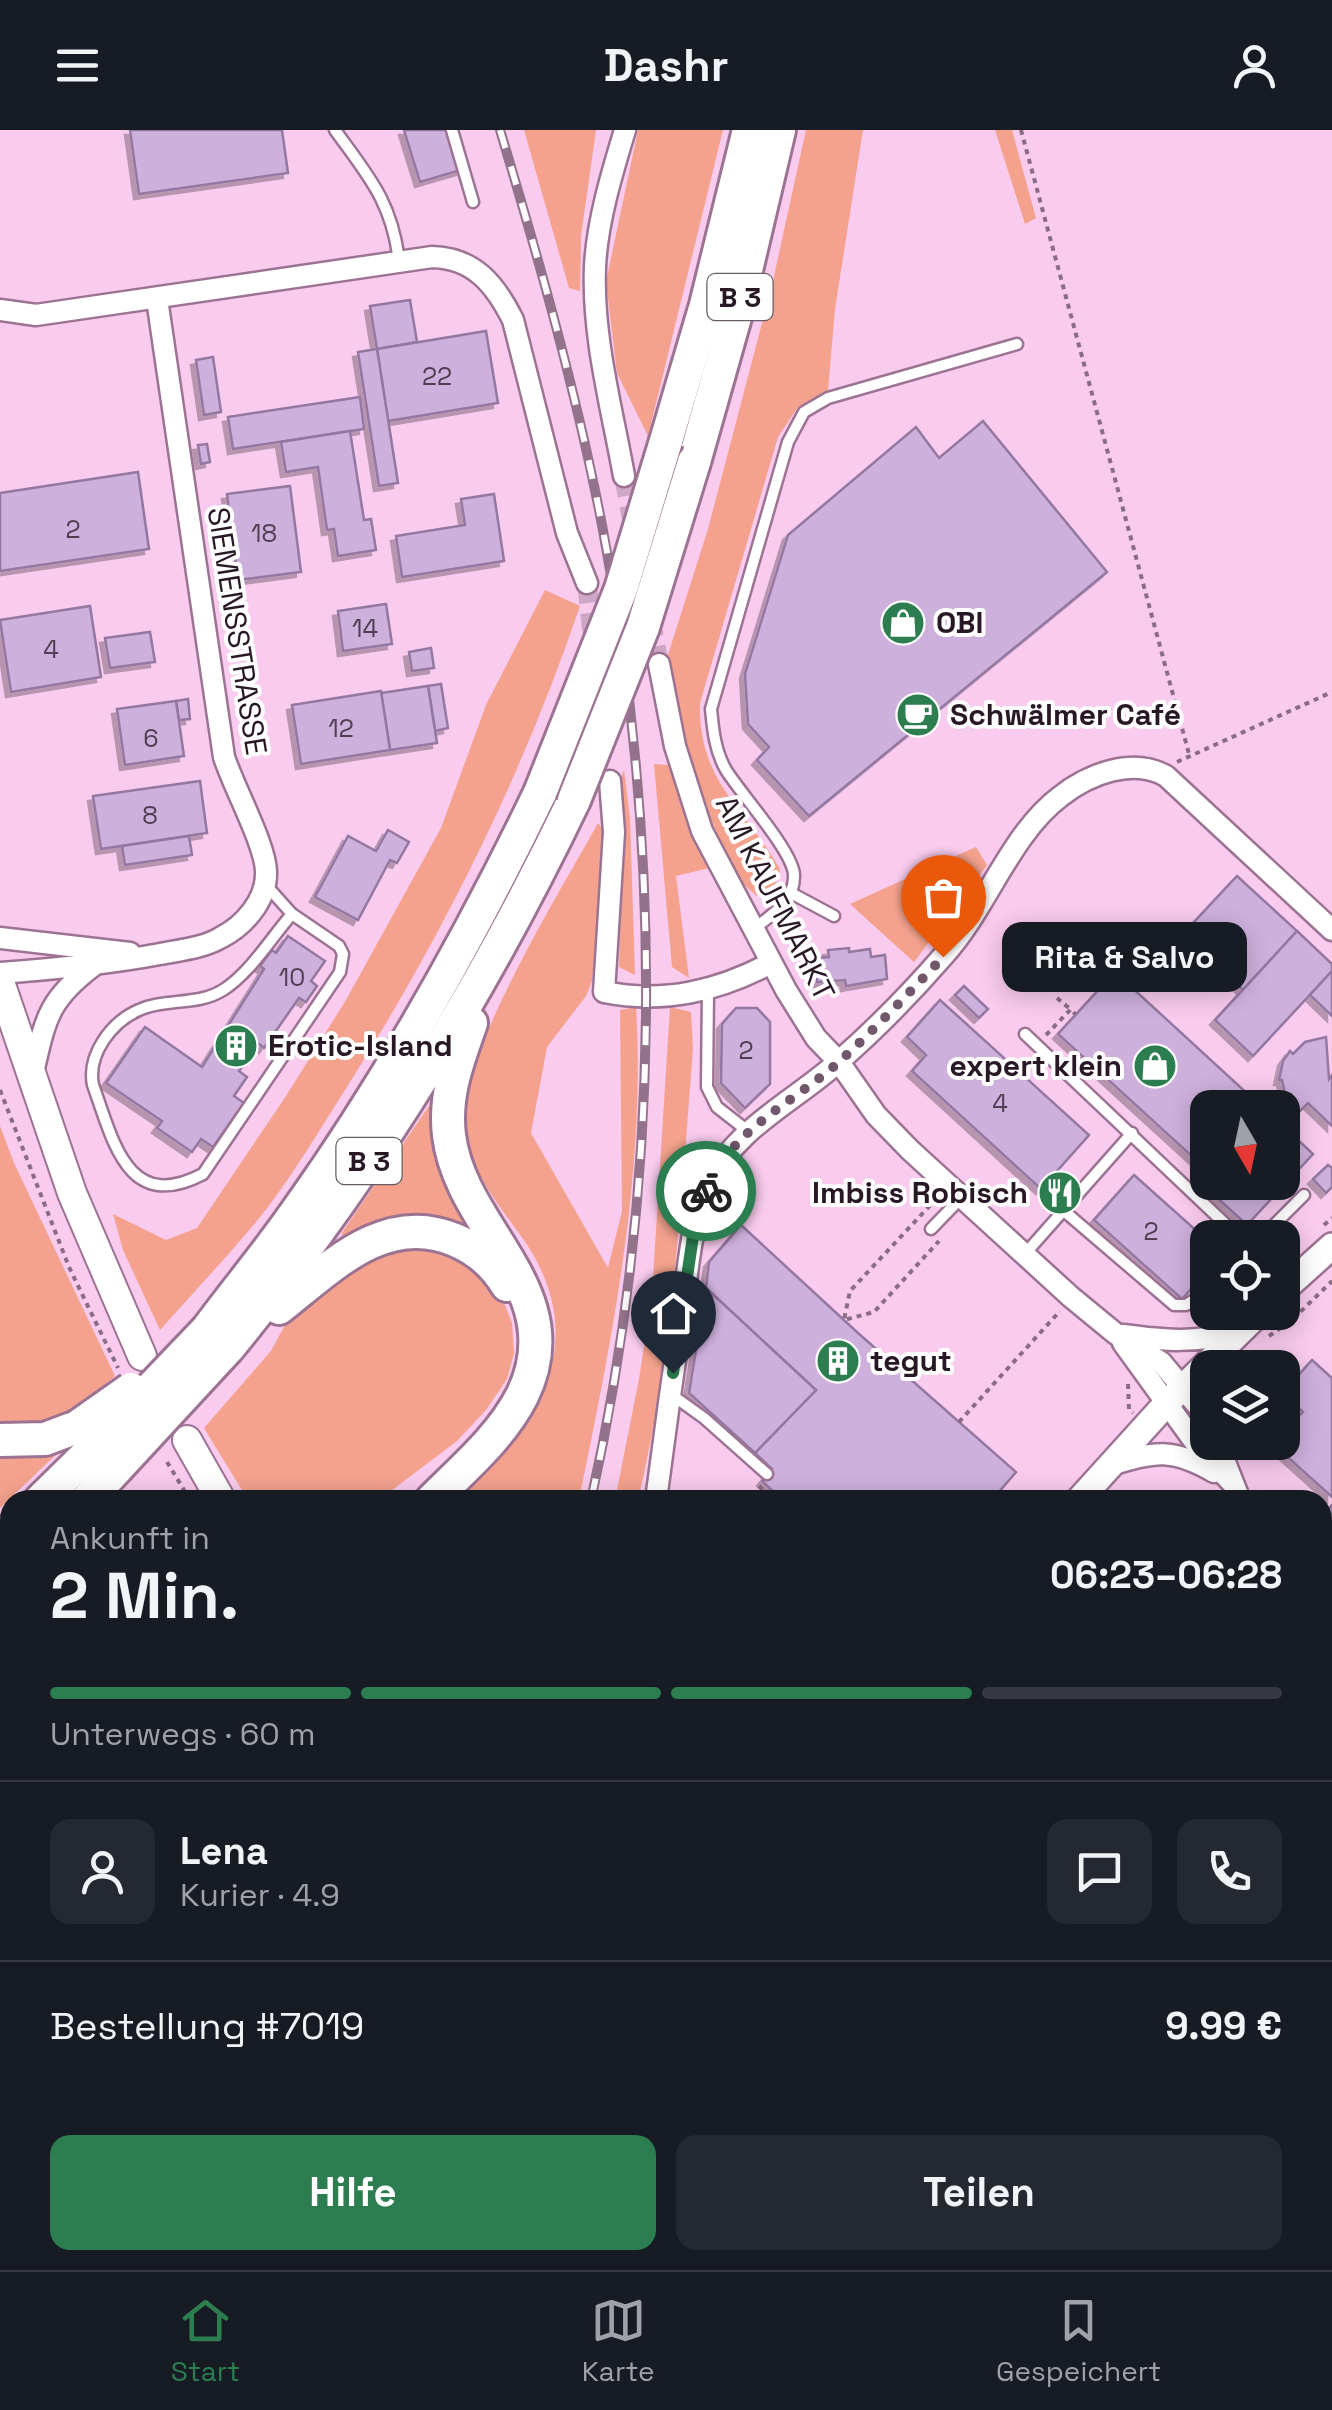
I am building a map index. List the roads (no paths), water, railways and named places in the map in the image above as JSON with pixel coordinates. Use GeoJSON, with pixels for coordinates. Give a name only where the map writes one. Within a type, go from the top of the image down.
{"type":"FeatureCollection","features":[{"type":"Feature","properties":{"kind":"highway","name":"B 3"},"geometry":{"type":"LineString","coordinates":[[209,1341],[392,1068],[445,979],[540,792],[614,608],[706,306],[750,130]]}},
{"type":"Feature","properties":{"kind":"highway","name":"B 3"},"geometry":{"type":"LineString","coordinates":[[52,1490],[209,1341],[295,1267],[352,1187],[492,962],[574,800],[643,626],[735,317],[779,130]]}},
{"type":"Feature","properties":{"kind":"highway"},"geometry":{"type":"LineString","coordinates":[[442,1490],[509,1416],[528,1383],[534,1353],[534,1320],[528,1295],[467,1193],[448,1134],[452,1077],[492,962]]}},
{"type":"Feature","properties":{"kind":"highway"},"geometry":{"type":"LineString","coordinates":[[0,1440],[45,1439],[96,1448],[209,1341],[369,1241],[400,1232],[432,1233],[478,1252],[502,1277],[518,1308],[523,1342],[522,1360],[511,1392],[492,1424],[419,1490]]}},
{"type":"Feature","properties":{"kind":"highway","name":"B 3"},"geometry":{"type":"LineString","coordinates":[[89,1490],[96,1448]]}},
{"type":"Feature","properties":{"kind":"main road"},"geometry":{"type":"LineString","coordinates":[[0,982],[92,1243],[142,1356]]}},
{"type":"Feature","properties":{"kind":"main road"},"geometry":{"type":"LineString","coordinates":[[187,1440],[215,1490]]}},
{"type":"Feature","properties":{"kind":"street"},"geometry":{"type":"LineString","coordinates":[[624,476],[598,322],[594,269],[625,130]]}},
{"type":"Feature","properties":{"kind":"street"},"geometry":{"type":"LineString","coordinates":[[0,310],[36,315],[432,257],[458,260],[482,273],[513,320],[567,534],[587,583]]}},
{"type":"Feature","properties":{"kind":"street","name":"SIEMENSSTRASSE"},"geometry":{"type":"LineString","coordinates":[[157,299],[224,757],[263,852],[266,885]]}},
{"type":"Feature","properties":{"kind":"street","name":"AM KAUFMARKT"},"geometry":{"type":"LineString","coordinates":[[659,664],[685,786],[702,830],[816,1038],[876,1115],[960,1198],[1116,1334],[1161,1362],[1174,1395]]}},
{"type":"Feature","properties":{"kind":"street"},"geometry":{"type":"LineString","coordinates":[[659,1490],[673,1447],[670,1394],[700,1206],[722,1161],[749,1132],[838,1062],[885,1019],[958,939],[1038,817],[1059,797],[1100,774],[1136,767],[1156,770],[1332,930]]}},
{"type":"Feature","properties":{"kind":"street"},"geometry":{"type":"LineString","coordinates":[[610,781],[614,832],[604,992],[632,998],[670,998],[708,989],[772,963]]}},
{"type":"Feature","properties":{"kind":"street"},"geometry":{"type":"LineString","coordinates":[[0,973],[94,965],[220,939],[257,906],[266,885]]}},
{"type":"Feature","properties":{"kind":"street"},"geometry":{"type":"LineString","coordinates":[[0,938],[152,956]]}},
{"type":"Feature","properties":{"kind":"street"},"geometry":{"type":"LineString","coordinates":[[32,1078],[46,1017],[54,1002],[94,965]]}},
{"type":"Feature","properties":{"kind":"street"},"geometry":{"type":"LineString","coordinates":[[1300,1275],[1332,1246]]}},
{"type":"Feature","properties":{"kind":"street"},"geometry":{"type":"LineString","coordinates":[[1116,1334],[1178,1342],[1239,1332]]}},
{"type":"Feature","properties":{"kind":"street"},"geometry":{"type":"LineString","coordinates":[[1088,1490],[1174,1395],[1239,1332]]}},
{"type":"Feature","properties":{"kind":"street"},"geometry":{"type":"LineString","coordinates":[[1174,1395],[1190,1406]]}},
{"type":"Feature","properties":{"kind":"street"},"geometry":{"type":"LineString","coordinates":[[1174,1395],[1199,1448],[1234,1490]]}},
{"type":"Feature","properties":{"kind":"street"},"geometry":{"type":"LineString","coordinates":[[1111,1465],[1154,1453],[1177,1454],[1233,1490]]}},
{"type":"Feature","properties":{"kind":"street"},"geometry":{"type":"LineString","coordinates":[[1224,1460],[1235,1490]]}},
{"type":"Feature","properties":{"kind":"lane"},"geometry":{"type":"LineString","coordinates":[[336,130],[392,216],[400,262]]}},
{"type":"Feature","properties":{"kind":"lane"},"geometry":{"type":"LineString","coordinates":[[452,130],[474,202]]}},
{"type":"Feature","properties":{"kind":"lane"},"geometry":{"type":"LineString","coordinates":[[753,928],[784,905],[794,875],[792,865],[724,767],[714,738],[711,709],[788,442],[804,412],[828,398],[1017,344]]}},
{"type":"Feature","properties":{"kind":"lane"},"geometry":{"type":"LineString","coordinates":[[266,885],[292,914],[339,946],[343,954],[340,972],[203,1174],[186,1183],[168,1185],[138,1178],[118,1156],[93,1086],[91,1074],[99,1046],[139,1009],[222,991],[292,914]]}},
{"type":"Feature","properties":{"kind":"lane"},"geometry":{"type":"LineString","coordinates":[[790,893],[834,916]]}},
{"type":"Feature","properties":{"kind":"lane"},"geometry":{"type":"LineString","coordinates":[[708,989],[707,1087],[717,1107],[749,1132]]}},
{"type":"Feature","properties":{"kind":"lane"},"geometry":{"type":"LineString","coordinates":[[1026,1034],[1221,1220]]}},
{"type":"Feature","properties":{"kind":"lane"},"geometry":{"type":"LineString","coordinates":[[1024,1255],[1132,1133]]}},
{"type":"Feature","properties":{"kind":"lane"},"geometry":{"type":"LineString","coordinates":[[1279,1220],[1304,1195]]}},
{"type":"Feature","properties":{"kind":"lane"},"geometry":{"type":"LineString","coordinates":[[930,1229],[960,1198]]}},
{"type":"Feature","properties":{"kind":"lane"},"geometry":{"type":"LineString","coordinates":[[1064,1212],[1174,1305],[1190,1302]]}},
{"type":"Feature","properties":{"kind":"lane"},"geometry":{"type":"LineString","coordinates":[[670,1394],[704,1418],[767,1474]]}},
{"type":"Feature","properties":{"kind":"tunnel"},"geometry":{"type":"LineString","coordinates":[[624,476],[634,529]]}},
{"type":"Feature","properties":{"kind":"tunnel"},"geometry":{"type":"LineString","coordinates":[[587,583],[594,646]]}},
{"type":"Feature","properties":{"kind":"tunnel"},"geometry":{"type":"LineString","coordinates":[[650,617],[659,664]]}},
{"type":"Feature","properties":{"kind":"railway"},"geometry":{"type":"LineString","coordinates":[[500,130],[556,326],[592,475],[622,645],[636,767],[644,890],[642,1136],[631,1258],[593,1490]]}},
{"type":"Feature","properties":{"kind":"place","name":"OBI"},"geometry":{"type":"Point","coordinates":[903,623]}},
{"type":"Feature","properties":{"kind":"place","name":"Schwälmer Café"},"geometry":{"type":"Point","coordinates":[918,715]}},
{"type":"Feature","properties":{"kind":"place","name":"Rita & Salvo"},"geometry":{"type":"Point","coordinates":[943,957]}},
{"type":"Feature","properties":{"kind":"place","name":"Erotic-Island"},"geometry":{"type":"Point","coordinates":[236,1046]}},
{"type":"Feature","properties":{"kind":"place","name":"expert klein"},"geometry":{"type":"Point","coordinates":[1155,1066]}},
{"type":"Feature","properties":{"kind":"place","name":"Imbiss Robisch"},"geometry":{"type":"Point","coordinates":[1060,1193]}},
{"type":"Feature","properties":{"kind":"place","name":"tegut"},"geometry":{"type":"Point","coordinates":[838,1361]}}]}
